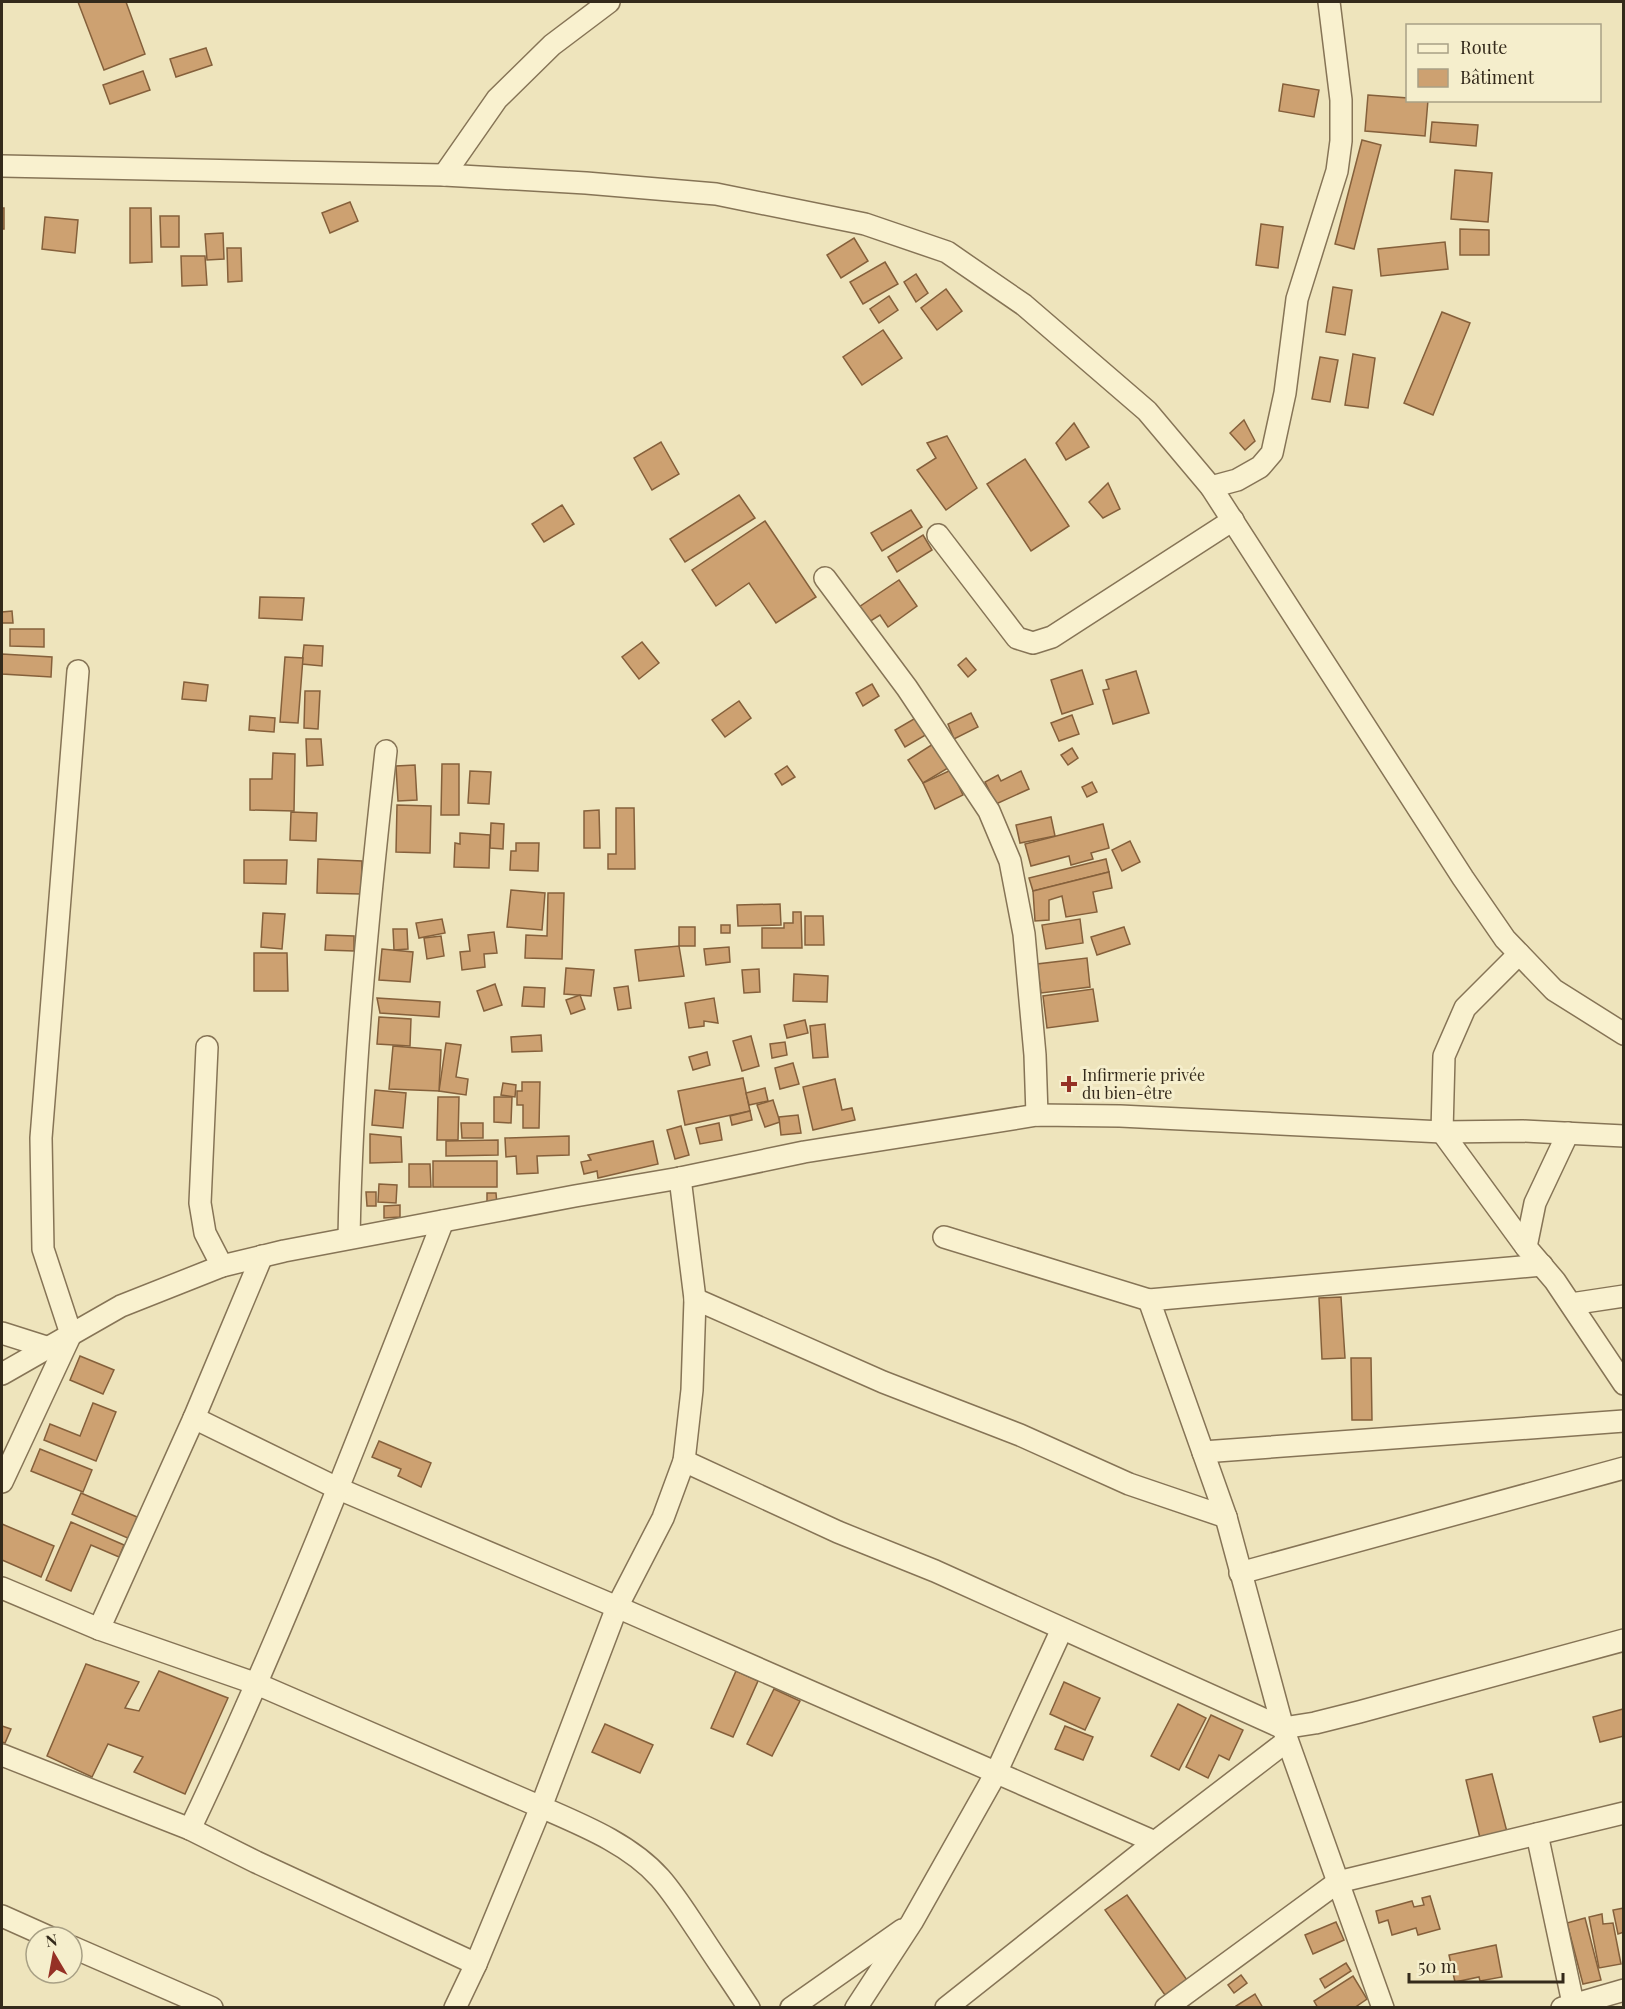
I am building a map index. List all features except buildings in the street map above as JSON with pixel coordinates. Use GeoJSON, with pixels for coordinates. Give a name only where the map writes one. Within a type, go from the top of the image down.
{"type":"FeatureCollection","features":[{"type":"Feature","properties":{"kind":"street"},"geometry":{"type":"LineString","coordinates":[[444,175],[497,99],[552,45],[609,2]]}},
{"type":"Feature","properties":{"kind":"street"},"geometry":{"type":"LineString","coordinates":[[1211,487],[1237,480],[1260,467],[1272,453],[1285,393],[1297,299],[1337,171],[1341,141],[1341,100],[1329,2]]}},
{"type":"Feature","properties":{"kind":"street"},"geometry":{"type":"LineString","coordinates":[[2,166],[444,175],[586,183],[716,194],[865,224],[947,252],[1024,305],[1147,411],[1211,487],[1463,878],[1505,939],[1554,990],[1623,1034]]}},
{"type":"Feature","properties":{"kind":"street"},"geometry":{"type":"LineString","coordinates":[[938,535],[1017,638],[1033,643],[1052,637],[1233,520]]}},
{"type":"Feature","properties":{"kind":"street"},"geometry":{"type":"LineString","coordinates":[[825,579],[907,688],[989,811],[1011,861],[1024,934],[1035,1055],[1037,1115]]}},
{"type":"Feature","properties":{"kind":"street"},"geometry":{"type":"LineString","coordinates":[[2,1482],[71,1334],[43,1249],[41,1138],[78,671]]}},
{"type":"Feature","properties":{"kind":"street"},"geometry":{"type":"LineString","coordinates":[[349,1238],[350,1153],[356,1097],[360,1017],[386,751]]}},
{"type":"Feature","properties":{"kind":"street"},"geometry":{"type":"LineString","coordinates":[[1519,954],[1465,1008],[1444,1056],[1443,1132],[1571,1304],[1623,1384]]}},
{"type":"Feature","properties":{"kind":"street"},"geometry":{"type":"LineString","coordinates":[[207,1047],[200,1203],[205,1233],[222,1266]]}},
{"type":"Feature","properties":{"kind":"street"},"geometry":{"type":"LineString","coordinates":[[2,1374],[121,1306],[222,1266],[349,1238],[680,1178],[804,1152],[1037,1115],[1120,1116],[1443,1132],[1523,1131],[1623,1136]]}},
{"type":"Feature","properties":{"kind":"street"},"geometry":{"type":"LineString","coordinates":[[1526,1246],[1535,1203],[1568,1133]]}},
{"type":"Feature","properties":{"kind":"street"},"geometry":{"type":"LineString","coordinates":[[455,2007],[476,1964],[541,1807],[617,1607],[663,1518],[684,1461],[692,1390],[695,1299],[680,1178]]}},
{"type":"Feature","properties":{"kind":"street"},"geometry":{"type":"LineString","coordinates":[[190,1828],[289,1612],[443,1221]]}},
{"type":"Feature","properties":{"kind":"street"},"geometry":{"type":"LineString","coordinates":[[945,1237],[1149,1300],[1542,1265]]}},
{"type":"Feature","properties":{"kind":"street"},"geometry":{"type":"LineString","coordinates":[[99,1629],[194,1418],[262,1256]]}},
{"type":"Feature","properties":{"kind":"street"},"geometry":{"type":"LineString","coordinates":[[1571,1304],[1623,1296]]}},
{"type":"Feature","properties":{"kind":"street"},"geometry":{"type":"LineString","coordinates":[[695,1299],[883,1382],[1020,1435],[1130,1484],[1226,1517]]}},
{"type":"Feature","properties":{"kind":"street"},"geometry":{"type":"LineString","coordinates":[[1149,1300],[1226,1517],[1285,1735],[1383,2007]]}},
{"type":"Feature","properties":{"kind":"street"},"geometry":{"type":"LineString","coordinates":[[2,1333],[46,1347]]}},
{"type":"Feature","properties":{"kind":"street"},"geometry":{"type":"LineString","coordinates":[[194,1418],[339,1489],[617,1607],[1155,1842]]}},
{"type":"Feature","properties":{"kind":"street"},"geometry":{"type":"LineString","coordinates":[[1203,1452],[1623,1421]]}},
{"type":"Feature","properties":{"kind":"street"},"geometry":{"type":"LineString","coordinates":[[684,1461],[838,1532],[935,1571],[1285,1735]]}},
{"type":"Feature","properties":{"kind":"street"},"geometry":{"type":"LineString","coordinates":[[1240,1573],[1623,1468]]}},
{"type":"Feature","properties":{"kind":"street"},"geometry":{"type":"LineString","coordinates":[[2,1588],[99,1629],[257,1684],[541,1807],[618,1845],[660,1877],[749,2007]]}},
{"type":"Feature","properties":{"kind":"street"},"geometry":{"type":"LineString","coordinates":[[856,2007],[912,1922],[996,1773],[1062,1629]]}},
{"type":"Feature","properties":{"kind":"street"},"geometry":{"type":"LineString","coordinates":[[946,2007],[1155,1842],[1285,1735],[1359,1712],[1623,1640]]}},
{"type":"Feature","properties":{"kind":"street"},"geometry":{"type":"LineString","coordinates":[[2,1755],[190,1828],[256,1863],[476,1964]]}},
{"type":"Feature","properties":{"kind":"street"},"geometry":{"type":"LineString","coordinates":[[1166,2007],[1338,1882],[1623,1813]]}},
{"type":"Feature","properties":{"kind":"street"},"geometry":{"type":"LineString","coordinates":[[1537,1834],[1570,2006],[1623,1990]]}},
{"type":"Feature","properties":{"kind":"street"},"geometry":{"type":"LineString","coordinates":[[2,1916],[24,1926]]}},
{"type":"Feature","properties":{"kind":"street"},"geometry":{"type":"LineString","coordinates":[[791,2007],[912,1922]]}},
{"type":"Feature","properties":{"kind":"street"},"geometry":{"type":"LineString","coordinates":[[84,1952],[212,2007]]}},
{"type":"Feature","properties":{"kind":"place","name":"Infirmerie privée du bien-être"},"geometry":{"type":"Point","coordinates":[1069,1084]}}]}
